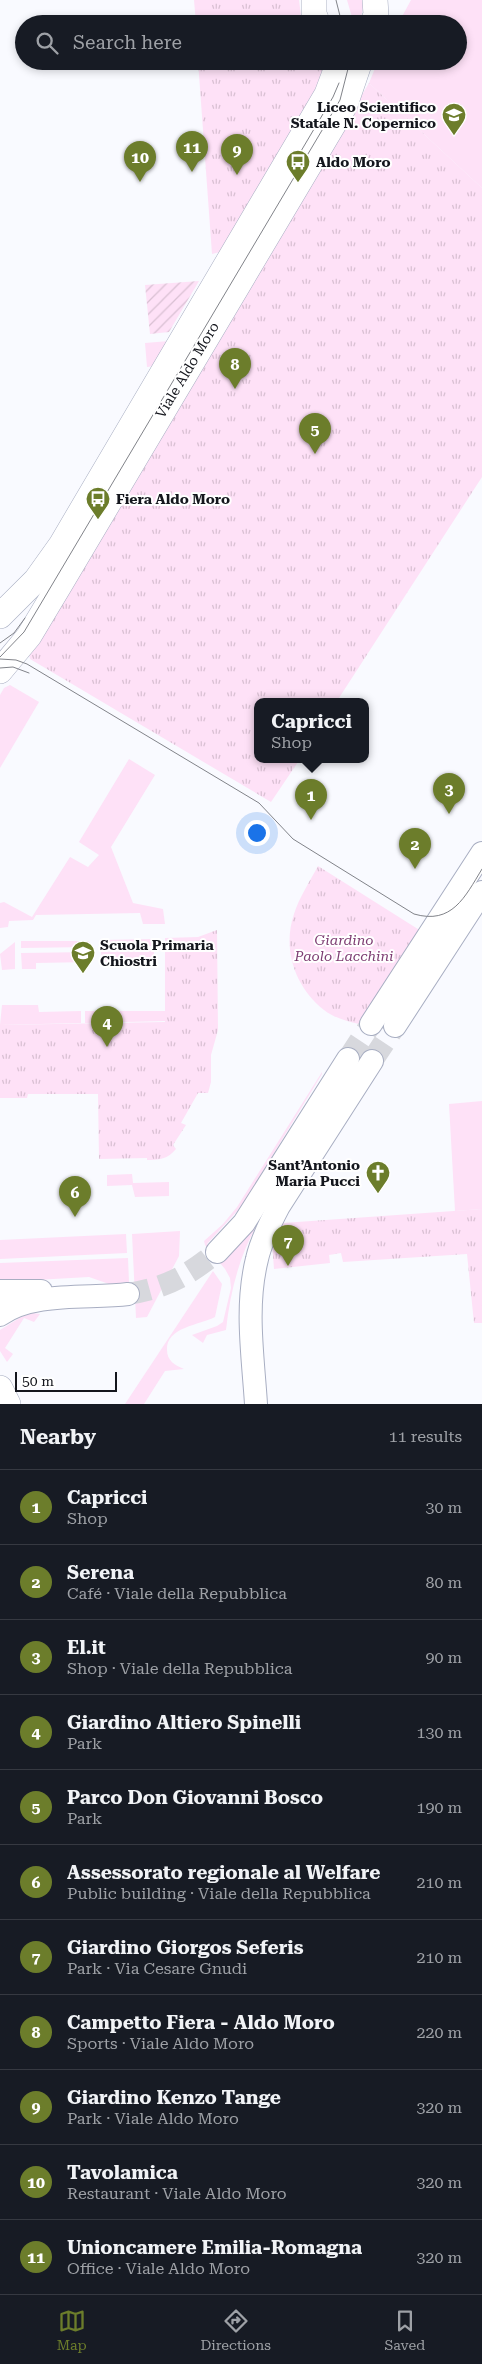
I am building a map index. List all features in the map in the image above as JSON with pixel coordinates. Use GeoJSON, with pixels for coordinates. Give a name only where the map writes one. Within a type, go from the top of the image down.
{"type":"FeatureCollection","features":[{"type":"Feature","properties":{"kind":"main road"},"geometry":{"type":"LineString","coordinates":[[314,0],[314,15]]}},
{"type":"Feature","properties":{"kind":"main road"},"geometry":{"type":"LineString","coordinates":[[375,0],[376,15]]}},
{"type":"Feature","properties":{"kind":"main road","name":"Viale Aldo Moro"},"geometry":{"type":"LineString","coordinates":[[0,616],[36,580],[60,545],[328,94],[336,70]]}},
{"type":"Feature","properties":{"kind":"main road","name":"Viale Aldo Moro"},"geometry":{"type":"LineString","coordinates":[[0,671],[25,642],[39,620],[340,113],[348,98],[357,70]]}},
{"type":"Feature","properties":{"kind":"main road"},"geometry":{"type":"LineString","coordinates":[[371,1024],[482,853]]}},
{"type":"Feature","properties":{"kind":"main road"},"geometry":{"type":"LineString","coordinates":[[400,980],[395,1026],[482,892]]}},
{"type":"Feature","properties":{"kind":"main road"},"geometry":{"type":"LineString","coordinates":[[217,1252],[244,1222],[348,1060]]}},
{"type":"Feature","properties":{"kind":"main road"},"geometry":{"type":"LineString","coordinates":[[256,1404],[250,1309],[257,1258],[267,1230],[279,1206],[372,1061]]}},
{"type":"Feature","properties":{"kind":"main road"},"geometry":{"type":"LineString","coordinates":[[0,1291],[79,1293],[94,1297]]}},
{"type":"Feature","properties":{"kind":"main road"},"geometry":{"type":"LineString","coordinates":[[0,1315],[14,1307],[31,1301],[128,1294]]}},
{"type":"Feature","properties":{"kind":"main road"},"geometry":{"type":"LineString","coordinates":[[0,1388],[8,1404]]}},
{"type":"Feature","properties":{"kind":"green space"},"geometry":{"type":"Polygon","coordinates":[[[194,0],[299,0],[301,15],[195,15],[194,0]]]}},
{"type":"Feature","properties":{"kind":"green space"},"geometry":{"type":"Polygon","coordinates":[[[347,0],[363,0],[361,15],[351,15],[347,0]]]}},
{"type":"Feature","properties":{"kind":"green space","name":"Liceo Scientifico Statale N. Copernico"},"geometry":{"type":"Polygon","coordinates":[[[411,0],[482,0],[482,188],[369,83],[374,70],[467,70],[467,15],[403,15],[411,0]]]}},
{"type":"Feature","properties":{"kind":"green space"},"geometry":{"type":"Polygon","coordinates":[[[199,70],[322,70],[320,82],[224,251],[212,254],[199,70]]]}},
{"type":"Feature","properties":{"kind":"green space"},"geometry":{"type":"Polygon","coordinates":[[[369,83],[482,188],[482,477],[339,698],[254,698],[254,763],[297,763],[271,802],[30,659],[29,654],[369,83]]]}},
{"type":"Feature","properties":{"kind":"green space"},"geometry":{"type":"Polygon","coordinates":[[[199,281],[169,332],[150,334],[145,285],[199,281]]]}},
{"type":"Feature","properties":{"kind":"green space"},"geometry":{"type":"Polygon","coordinates":[[[169,341],[155,366],[147,367],[145,343],[169,341]]]}},
{"type":"Feature","properties":{"kind":"green space"},"geometry":{"type":"Polygon","coordinates":[[[10,685],[39,702],[0,768],[0,695],[4,688],[10,685]]]}},
{"type":"Feature","properties":{"kind":"green space"},"geometry":{"type":"Polygon","coordinates":[[[129,759],[155,775],[111,847],[133,903],[163,909],[165,924],[143,924],[140,913],[36,915],[33,920],[9,921],[8,927],[0,928],[0,903],[4,902],[32,917],[70,857],[88,867],[99,855],[79,842],[129,759]]]}},
{"type":"Feature","properties":{"kind":"green space","name":"Giardino Paolo Lacchini"},"geometry":{"type":"Polygon","coordinates":[[[318,866],[421,931],[359,1024],[336,1017],[324,1010],[305,990],[294,966],[290,941],[294,914],[318,866]]]}},
{"type":"Feature","properties":{"kind":"green space"},"geometry":{"type":"Polygon","coordinates":[[[217,930],[218,1030],[211,1055],[211,1082],[208,1093],[198,1093],[181,1123],[186,1125],[173,1145],[176,1149],[170,1155],[151,1160],[147,1160],[147,1158],[99,1159],[98,1094],[28,1094],[27,1098],[0,1098],[0,1025],[165,1022],[165,938],[198,937],[217,930]]]}},
{"type":"Feature","properties":{"kind":"green space"},"geometry":{"type":"Polygon","coordinates":[[[153,939],[154,946],[101,947],[101,940],[153,939]]]}},
{"type":"Feature","properties":{"kind":"green space"},"geometry":{"type":"Polygon","coordinates":[[[21,941],[89,941],[90,947],[21,948],[21,941]]]}},
{"type":"Feature","properties":{"kind":"green space"},"geometry":{"type":"Polygon","coordinates":[[[15,942],[15,969],[2,970],[0,954],[15,942]]]}},
{"type":"Feature","properties":{"kind":"green space"},"geometry":{"type":"Polygon","coordinates":[[[154,951],[154,961],[102,962],[101,952],[154,951]]]}},
{"type":"Feature","properties":{"kind":"green space"},"geometry":{"type":"Polygon","coordinates":[[[90,952],[90,962],[36,963],[36,969],[22,969],[21,953],[90,952]]]}},
{"type":"Feature","properties":{"kind":"green space"},"geometry":{"type":"Polygon","coordinates":[[[2,1005],[38,1005],[39,1012],[81,1011],[81,1023],[0,1025],[2,1005]]]}},
{"type":"Feature","properties":{"kind":"green space"},"geometry":{"type":"Polygon","coordinates":[[[85,1011],[166,1011],[166,1021],[85,1023],[85,1011]]]}},
{"type":"Feature","properties":{"kind":"green space"},"geometry":{"type":"Polygon","coordinates":[[[322,1072],[241,1207],[207,1244],[208,1246],[256,1222],[258,1223],[236,1275],[226,1330],[207,1335],[203,1343],[192,1335],[223,1322],[231,1288],[230,1278],[225,1269],[205,1245],[204,1241],[223,1224],[237,1207],[322,1072]]]}},
{"type":"Feature","properties":{"kind":"green space"},"geometry":{"type":"Polygon","coordinates":[[[482,1101],[482,1209],[455,1211],[449,1104],[482,1101]]]}},
{"type":"Feature","properties":{"kind":"green space"},"geometry":{"type":"Polygon","coordinates":[[[132,1174],[133,1183],[169,1182],[169,1196],[135,1197],[132,1185],[107,1186],[107,1175],[132,1174]]]}},
{"type":"Feature","properties":{"kind":"green space"},"geometry":{"type":"Polygon","coordinates":[[[482,1209],[482,1323],[474,1323],[467,1254],[343,1262],[341,1253],[329,1255],[330,1263],[274,1269],[272,1242],[283,1223],[482,1209]]]}},
{"type":"Feature","properties":{"kind":"green space"},"geometry":{"type":"Polygon","coordinates":[[[180,1231],[179,1256],[147,1317],[136,1318],[132,1234],[180,1231]]]}},
{"type":"Feature","properties":{"kind":"green space"},"geometry":{"type":"Polygon","coordinates":[[[126,1234],[127,1253],[0,1259],[0,1240],[126,1234]]]}},
{"type":"Feature","properties":{"kind":"green space"},"geometry":{"type":"Polygon","coordinates":[[[128,1258],[129,1282],[109,1284],[89,1277],[0,1282],[0,1263],[128,1258]]]}},
{"type":"Feature","properties":{"kind":"green space"},"geometry":{"type":"Polygon","coordinates":[[[213,1271],[222,1284],[215,1317],[185,1328],[172,1336],[168,1342],[167,1354],[170,1360],[184,1369],[165,1371],[144,1404],[125,1404],[213,1271]]]}},
{"type":"Feature","properties":{"kind":"green space"},"geometry":{"type":"Polygon","coordinates":[[[33,1313],[40,1314],[34,1322],[24,1318],[5,1348],[13,1354],[7,1362],[0,1351],[0,1330],[21,1317],[33,1313]]]}},
{"type":"Feature","properties":{"kind":"tunnel"},"geometry":{"type":"LineString","coordinates":[[348,1059],[371,1024]]}},
{"type":"Feature","properties":{"kind":"tunnel"},"geometry":{"type":"LineString","coordinates":[[372,1061],[395,1026]]}},
{"type":"Feature","properties":{"kind":"tunnel"},"geometry":{"type":"LineString","coordinates":[[128,1294],[154,1288],[176,1280],[217,1252]]}},
{"type":"Feature","properties":{"kind":"tram line"},"geometry":{"type":"LineString","coordinates":[[336,0],[340,15]]}},
{"type":"Feature","properties":{"kind":"tram line"},"geometry":{"type":"LineString","coordinates":[[0,657],[24,632],[340,100],[348,70]]}},
{"type":"Feature","properties":{"kind":"tram line"},"geometry":{"type":"LineString","coordinates":[[291,168],[333,97],[339,83]]}},
{"type":"Feature","properties":{"kind":"tram line"},"geometry":{"type":"LineString","coordinates":[[0,643],[14,633],[25,618]]}},
{"type":"Feature","properties":{"kind":"tram line"},"geometry":{"type":"LineString","coordinates":[[0,659],[16,660],[27,664],[259,803],[293,839],[414,914],[438,916],[448,912],[463,898],[482,869]]}},
{"type":"Feature","properties":{"kind":"tram line"},"geometry":{"type":"LineString","coordinates":[[0,668],[13,667],[29,673]]}},
{"type":"Feature","properties":{"kind":"place","name":"Liceo Scientifico Statale N. Copernico"},"geometry":{"type":"Point","coordinates":[454,136]}},
{"type":"Feature","properties":{"kind":"place","name":"Unioncamere Emilia-Romagna"},"geometry":{"type":"Point","coordinates":[192,172]}},
{"type":"Feature","properties":{"kind":"place","name":"Giardino Kenzo Tange"},"geometry":{"type":"Point","coordinates":[237,175]}},
{"type":"Feature","properties":{"kind":"place","name":"Tavolamica"},"geometry":{"type":"Point","coordinates":[140,182]}},
{"type":"Feature","properties":{"kind":"place","name":"Aldo Moro"},"geometry":{"type":"Point","coordinates":[298,183]}},
{"type":"Feature","properties":{"kind":"place","name":"Campetto Fiera - Aldo Moro"},"geometry":{"type":"Point","coordinates":[235,389]}},
{"type":"Feature","properties":{"kind":"place","name":"Parco Don Giovanni Bosco"},"geometry":{"type":"Point","coordinates":[315,454]}},
{"type":"Feature","properties":{"kind":"place","name":"Fiera Aldo Moro"},"geometry":{"type":"Point","coordinates":[98,520]}},
{"type":"Feature","properties":{"kind":"place","name":"El.it"},"geometry":{"type":"Point","coordinates":[449,814]}},
{"type":"Feature","properties":{"kind":"place","name":"Capricci"},"geometry":{"type":"Point","coordinates":[311,820]}},
{"type":"Feature","properties":{"kind":"place","name":"Serena"},"geometry":{"type":"Point","coordinates":[415,869]}},
{"type":"Feature","properties":{"kind":"place","name":"Scuola Primaria Chiostri"},"geometry":{"type":"Point","coordinates":[83,974]}},
{"type":"Feature","properties":{"kind":"place","name":"Giardino Altiero Spinelli"},"geometry":{"type":"Point","coordinates":[107,1047]}},
{"type":"Feature","properties":{"kind":"place","name":"Sant’Antonio Maria Pucci"},"geometry":{"type":"Point","coordinates":[378,1194]}},
{"type":"Feature","properties":{"kind":"place","name":"Assessorato regionale al Welfare"},"geometry":{"type":"Point","coordinates":[75,1217]}},
{"type":"Feature","properties":{"kind":"place","name":"Giardino Giorgos Seferis"},"geometry":{"type":"Point","coordinates":[288,1266]}}]}
